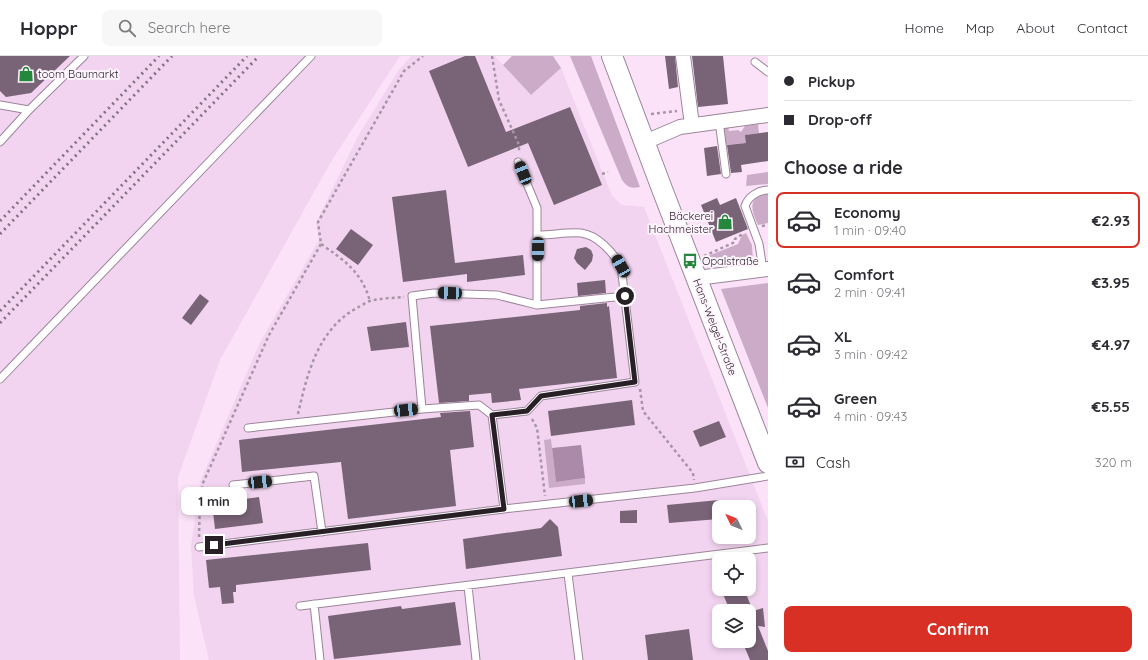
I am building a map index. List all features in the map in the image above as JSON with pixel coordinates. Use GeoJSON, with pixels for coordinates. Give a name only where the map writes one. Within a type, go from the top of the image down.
{"type":"FeatureCollection","features":[{"type":"Feature","properties":{"kind":"street","name":"Hans-Weigel-Straße"},"geometry":{"type":"LineString","coordinates":[[612,56],[768,463]]}},
{"type":"Feature","properties":{"kind":"street"},"geometry":{"type":"LineString","coordinates":[[683,56],[691,118]]}},
{"type":"Feature","properties":{"kind":"street"},"geometry":{"type":"LineString","coordinates":[[645,142],[680,127],[691,118],[719,121],[768,115]]}},
{"type":"Feature","properties":{"kind":"street"},"geometry":{"type":"LineString","coordinates":[[693,270],[766,270]]}},
{"type":"Feature","properties":{"kind":"lane"},"geometry":{"type":"LineString","coordinates":[[0,142],[29,110],[84,56]]}},
{"type":"Feature","properties":{"kind":"lane"},"geometry":{"type":"LineString","coordinates":[[0,379],[311,56]]}},
{"type":"Feature","properties":{"kind":"lane"},"geometry":{"type":"LineString","coordinates":[[755,62],[768,72]]}},
{"type":"Feature","properties":{"kind":"lane"},"geometry":{"type":"LineString","coordinates":[[0,105],[29,110]]}},
{"type":"Feature","properties":{"kind":"lane"},"geometry":{"type":"LineString","coordinates":[[719,121],[726,174]]}},
{"type":"Feature","properties":{"kind":"lane"},"geometry":{"type":"LineString","coordinates":[[518,162],[537,208],[537,305]]}},
{"type":"Feature","properties":{"kind":"lane"},"geometry":{"type":"LineString","coordinates":[[766,270],[759,244],[745,206],[746,202],[752,196],[763,190],[768,190]]}},
{"type":"Feature","properties":{"kind":"lane"},"geometry":{"type":"LineString","coordinates":[[248,428],[422,408],[479,405],[492,415],[527,411],[541,396],[635,382],[621,266],[613,253],[600,242],[583,233],[538,236]]}},
{"type":"Feature","properties":{"kind":"lane"},"geometry":{"type":"LineString","coordinates":[[422,408],[412,296],[434,293],[497,295],[537,305],[625,296]]}},
{"type":"Feature","properties":{"kind":"lane"},"geometry":{"type":"LineString","coordinates":[[492,415],[504,509]]}},
{"type":"Feature","properties":{"kind":"lane"},"geometry":{"type":"LineString","coordinates":[[233,484],[314,476],[322,532]]}},
{"type":"Feature","properties":{"kind":"lane"},"geometry":{"type":"LineString","coordinates":[[199,547],[504,509],[695,488],[768,476]]}},
{"type":"Feature","properties":{"kind":"lane"},"geometry":{"type":"LineString","coordinates":[[300,606],[568,574],[768,548]]}},
{"type":"Feature","properties":{"kind":"lane"},"geometry":{"type":"LineString","coordinates":[[568,574],[579,660]]}},
{"type":"Feature","properties":{"kind":"lane"},"geometry":{"type":"LineString","coordinates":[[468,586],[476,660]]}},
{"type":"Feature","properties":{"kind":"lane"},"geometry":{"type":"LineString","coordinates":[[314,604],[320,660]]}},
{"type":"Feature","properties":{"kind":"path"},"geometry":{"type":"LineString","coordinates":[[199,547],[200,496],[203,483],[269,335],[321,244],[318,222],[404,71],[423,56]]}},
{"type":"Feature","properties":{"kind":"path"},"geometry":{"type":"LineString","coordinates":[[492,56],[499,100],[519,145],[518,162]]}},
{"type":"Feature","properties":{"kind":"path"},"geometry":{"type":"LineString","coordinates":[[636,116],[683,110],[691,118]]}},
{"type":"Feature","properties":{"kind":"path"},"geometry":{"type":"LineString","coordinates":[[602,174],[608,172]]}},
{"type":"Feature","properties":{"kind":"path"},"geometry":{"type":"LineString","coordinates":[[693,270],[735,242],[735,239],[753,228]]}},
{"type":"Feature","properties":{"kind":"path"},"geometry":{"type":"LineString","coordinates":[[321,244],[345,261],[356,272],[365,286],[370,301]]}},
{"type":"Feature","properties":{"kind":"path"},"geometry":{"type":"LineString","coordinates":[[296,422],[306,380],[316,355],[328,332],[344,315],[370,301],[412,296]]}},
{"type":"Feature","properties":{"kind":"path"},"geometry":{"type":"LineString","coordinates":[[635,382],[640,389],[643,411],[693,473],[695,488]]}},
{"type":"Feature","properties":{"kind":"path"},"geometry":{"type":"LineString","coordinates":[[527,411],[537,428],[546,505]]}},
{"type":"Feature","properties":{"kind":"shaded area"},"geometry":{"type":"Polygon","coordinates":[[[0,56],[400,56],[332,160],[220,360],[178,477],[180,660],[0,660],[0,56]]]}},
{"type":"Feature","properties":{"kind":"shaded area"},"geometry":{"type":"Polygon","coordinates":[[[411,56],[495,56],[531,95],[561,68],[612,196],[622,205],[644,207],[768,521],[768,660],[209,660],[194,596],[191,546],[200,482],[259,344],[319,240],[316,223],[357,138],[398,71],[411,56]]]}},
{"type":"Feature","properties":{"kind":"shaded area"},"geometry":{"type":"Polygon","coordinates":[[[512,56],[553,56],[561,68],[531,95],[503,65],[512,56]]]}},
{"type":"Feature","properties":{"kind":"shaded area"},"geometry":{"type":"Polygon","coordinates":[[[570,56],[591,56],[640,187],[630,187],[622,180],[570,56]]]}},
{"type":"Feature","properties":{"kind":"shaded area"},"geometry":{"type":"Polygon","coordinates":[[[758,124],[759,133],[746,135],[746,143],[724,145],[723,129],[728,127],[729,131],[738,130],[741,132],[745,126],[758,124]]]}},
{"type":"Feature","properties":{"kind":"shaded area"},"geometry":{"type":"Polygon","coordinates":[[[768,172],[768,184],[746,186],[747,175],[768,172]]]}},
{"type":"Feature","properties":{"kind":"shaded area"},"geometry":{"type":"Polygon","coordinates":[[[768,194],[768,223],[758,225],[752,205],[757,198],[768,194]]]}},
{"type":"Feature","properties":{"kind":"shaded area"},"geometry":{"type":"Polygon","coordinates":[[[746,233],[752,245],[753,261],[747,257],[711,262],[708,256],[738,244],[742,235],[746,233]]]}},
{"type":"Feature","properties":{"kind":"shaded area"},"geometry":{"type":"Polygon","coordinates":[[[768,283],[768,408],[721,289],[768,283]]]}},
{"type":"Feature","properties":{"kind":"shaded area"},"geometry":{"type":"Polygon","coordinates":[[[551,439],[556,482],[585,478],[585,484],[549,488],[544,440],[551,439]]]}},
{"type":"Feature","properties":{"kind":"shaded area"},"geometry":{"type":"Polygon","coordinates":[[[581,445],[585,478],[556,482],[552,448],[581,445]]]}},
{"type":"Feature","properties":{"kind":"building","name":"toom Baumarkt"},"geometry":{"type":"Polygon","coordinates":[[[0,56],[70,56],[31,93],[6,97],[0,91],[0,56]]]}},
{"type":"Feature","properties":{"kind":"building"},"geometry":{"type":"Polygon","coordinates":[[[465,56],[475,56],[506,132],[570,107],[602,185],[554,205],[528,143],[468,167],[429,71],[465,56]]]}},
{"type":"Feature","properties":{"kind":"building"},"geometry":{"type":"Polygon","coordinates":[[[665,56],[675,56],[678,87],[669,89],[665,56]]]}},
{"type":"Feature","properties":{"kind":"building"},"geometry":{"type":"Polygon","coordinates":[[[692,56],[723,56],[728,104],[698,107],[692,56]]]}},
{"type":"Feature","properties":{"kind":"building"},"geometry":{"type":"Polygon","coordinates":[[[768,132],[768,161],[741,165],[742,172],[731,173],[727,145],[746,143],[745,135],[768,132]]]}},
{"type":"Feature","properties":{"kind":"building"},"geometry":{"type":"Polygon","coordinates":[[[717,146],[721,174],[707,176],[704,148],[717,146]]]}},
{"type":"Feature","properties":{"kind":"building"},"geometry":{"type":"Polygon","coordinates":[[[446,190],[455,263],[523,255],[525,275],[467,282],[467,274],[403,282],[392,197],[446,190]]]}},
{"type":"Feature","properties":{"kind":"building"},"geometry":{"type":"Polygon","coordinates":[[[717,198],[720,205],[736,198],[748,229],[716,242],[701,205],[717,198]]]}},
{"type":"Feature","properties":{"kind":"building"},"geometry":{"type":"Polygon","coordinates":[[[351,229],[373,245],[358,265],[336,249],[351,229]]]}},
{"type":"Feature","properties":{"kind":"building"},"geometry":{"type":"Polygon","coordinates":[[[586,247],[591,250],[593,255],[592,261],[585,270],[574,258],[577,249],[586,247]]]}},
{"type":"Feature","properties":{"kind":"building"},"geometry":{"type":"Polygon","coordinates":[[[605,280],[606,293],[578,296],[577,283],[605,280]]]}},
{"type":"Feature","properties":{"kind":"building"},"geometry":{"type":"Polygon","coordinates":[[[200,294],[209,301],[191,325],[182,318],[200,294]]]}},
{"type":"Feature","properties":{"kind":"building"},"geometry":{"type":"Polygon","coordinates":[[[607,303],[607,307],[609,306],[617,378],[519,389],[521,400],[492,403],[491,393],[469,395],[469,401],[439,403],[430,326],[580,310],[580,306],[607,303]]]}},
{"type":"Feature","properties":{"kind":"building"},"geometry":{"type":"Polygon","coordinates":[[[406,322],[409,347],[371,351],[367,327],[406,322]]]}},
{"type":"Feature","properties":{"kind":"building"},"geometry":{"type":"Polygon","coordinates":[[[632,400],[635,425],[551,436],[548,411],[632,400]]]}},
{"type":"Feature","properties":{"kind":"building"},"geometry":{"type":"Polygon","coordinates":[[[470,411],[474,447],[450,450],[456,506],[348,519],[341,462],[242,472],[239,440],[441,417],[440,413],[470,411]]]}},
{"type":"Feature","properties":{"kind":"building"},"geometry":{"type":"Polygon","coordinates":[[[719,421],[726,437],[700,447],[693,431],[719,421]]]}},
{"type":"Feature","properties":{"kind":"building"},"geometry":{"type":"Polygon","coordinates":[[[259,497],[263,523],[215,529],[212,503],[259,497]]]}},
{"type":"Feature","properties":{"kind":"building"},"geometry":{"type":"Polygon","coordinates":[[[712,501],[712,520],[669,523],[667,505],[712,501]]]}},
{"type":"Feature","properties":{"kind":"building"},"geometry":{"type":"Polygon","coordinates":[[[637,510],[637,523],[620,523],[620,511],[637,510]]]}},
{"type":"Feature","properties":{"kind":"building"},"geometry":{"type":"Polygon","coordinates":[[[550,519],[558,527],[562,556],[466,569],[463,539],[541,528],[550,519]]]}},
{"type":"Feature","properties":{"kind":"building"},"geometry":{"type":"Polygon","coordinates":[[[368,543],[371,570],[236,585],[236,592],[233,592],[234,603],[222,604],[220,587],[209,588],[206,560],[368,543]]]}},
{"type":"Feature","properties":{"kind":"building"},"geometry":{"type":"Polygon","coordinates":[[[724,596],[747,596],[750,604],[727,604],[724,596]]]}},
{"type":"Feature","properties":{"kind":"building"},"geometry":{"type":"Polygon","coordinates":[[[455,602],[461,645],[334,659],[328,616],[401,606],[402,609],[455,602]]]}},
{"type":"Feature","properties":{"kind":"building"},"geometry":{"type":"Polygon","coordinates":[[[763,608],[765,627],[758,626],[768,651],[768,660],[750,660],[745,648],[756,648],[756,610],[763,608]]]}},
{"type":"Feature","properties":{"kind":"building"},"geometry":{"type":"Polygon","coordinates":[[[689,629],[693,660],[648,660],[645,635],[689,629]]]}},
{"type":"Feature","properties":{"kind":"railway"},"geometry":{"type":"LineString","coordinates":[[0,221],[159,56]]}},
{"type":"Feature","properties":{"kind":"railway"},"geometry":{"type":"LineString","coordinates":[[0,234],[172,56]]}},
{"type":"Feature","properties":{"kind":"railway"},"geometry":{"type":"LineString","coordinates":[[0,311],[247,56]]}},
{"type":"Feature","properties":{"kind":"railway"},"geometry":{"type":"LineString","coordinates":[[0,323],[259,56]]}},
{"type":"Feature","properties":{"kind":"place","name":"toom Baumarkt"},"geometry":{"type":"Point","coordinates":[26,74]}},
{"type":"Feature","properties":{"kind":"place","name":"Bäckerei Hachmeister"},"geometry":{"type":"Point","coordinates":[725,222]}},
{"type":"Feature","properties":{"kind":"place","name":"Opalstraße"},"geometry":{"type":"Point","coordinates":[690,261]}},
{"type":"Feature","properties":{"kind":"route"},"geometry":{"type":"LineString","coordinates":[[214,545],[504,509],[492,415],[527,411],[541,396],[635,382],[625,296]]}}]}
